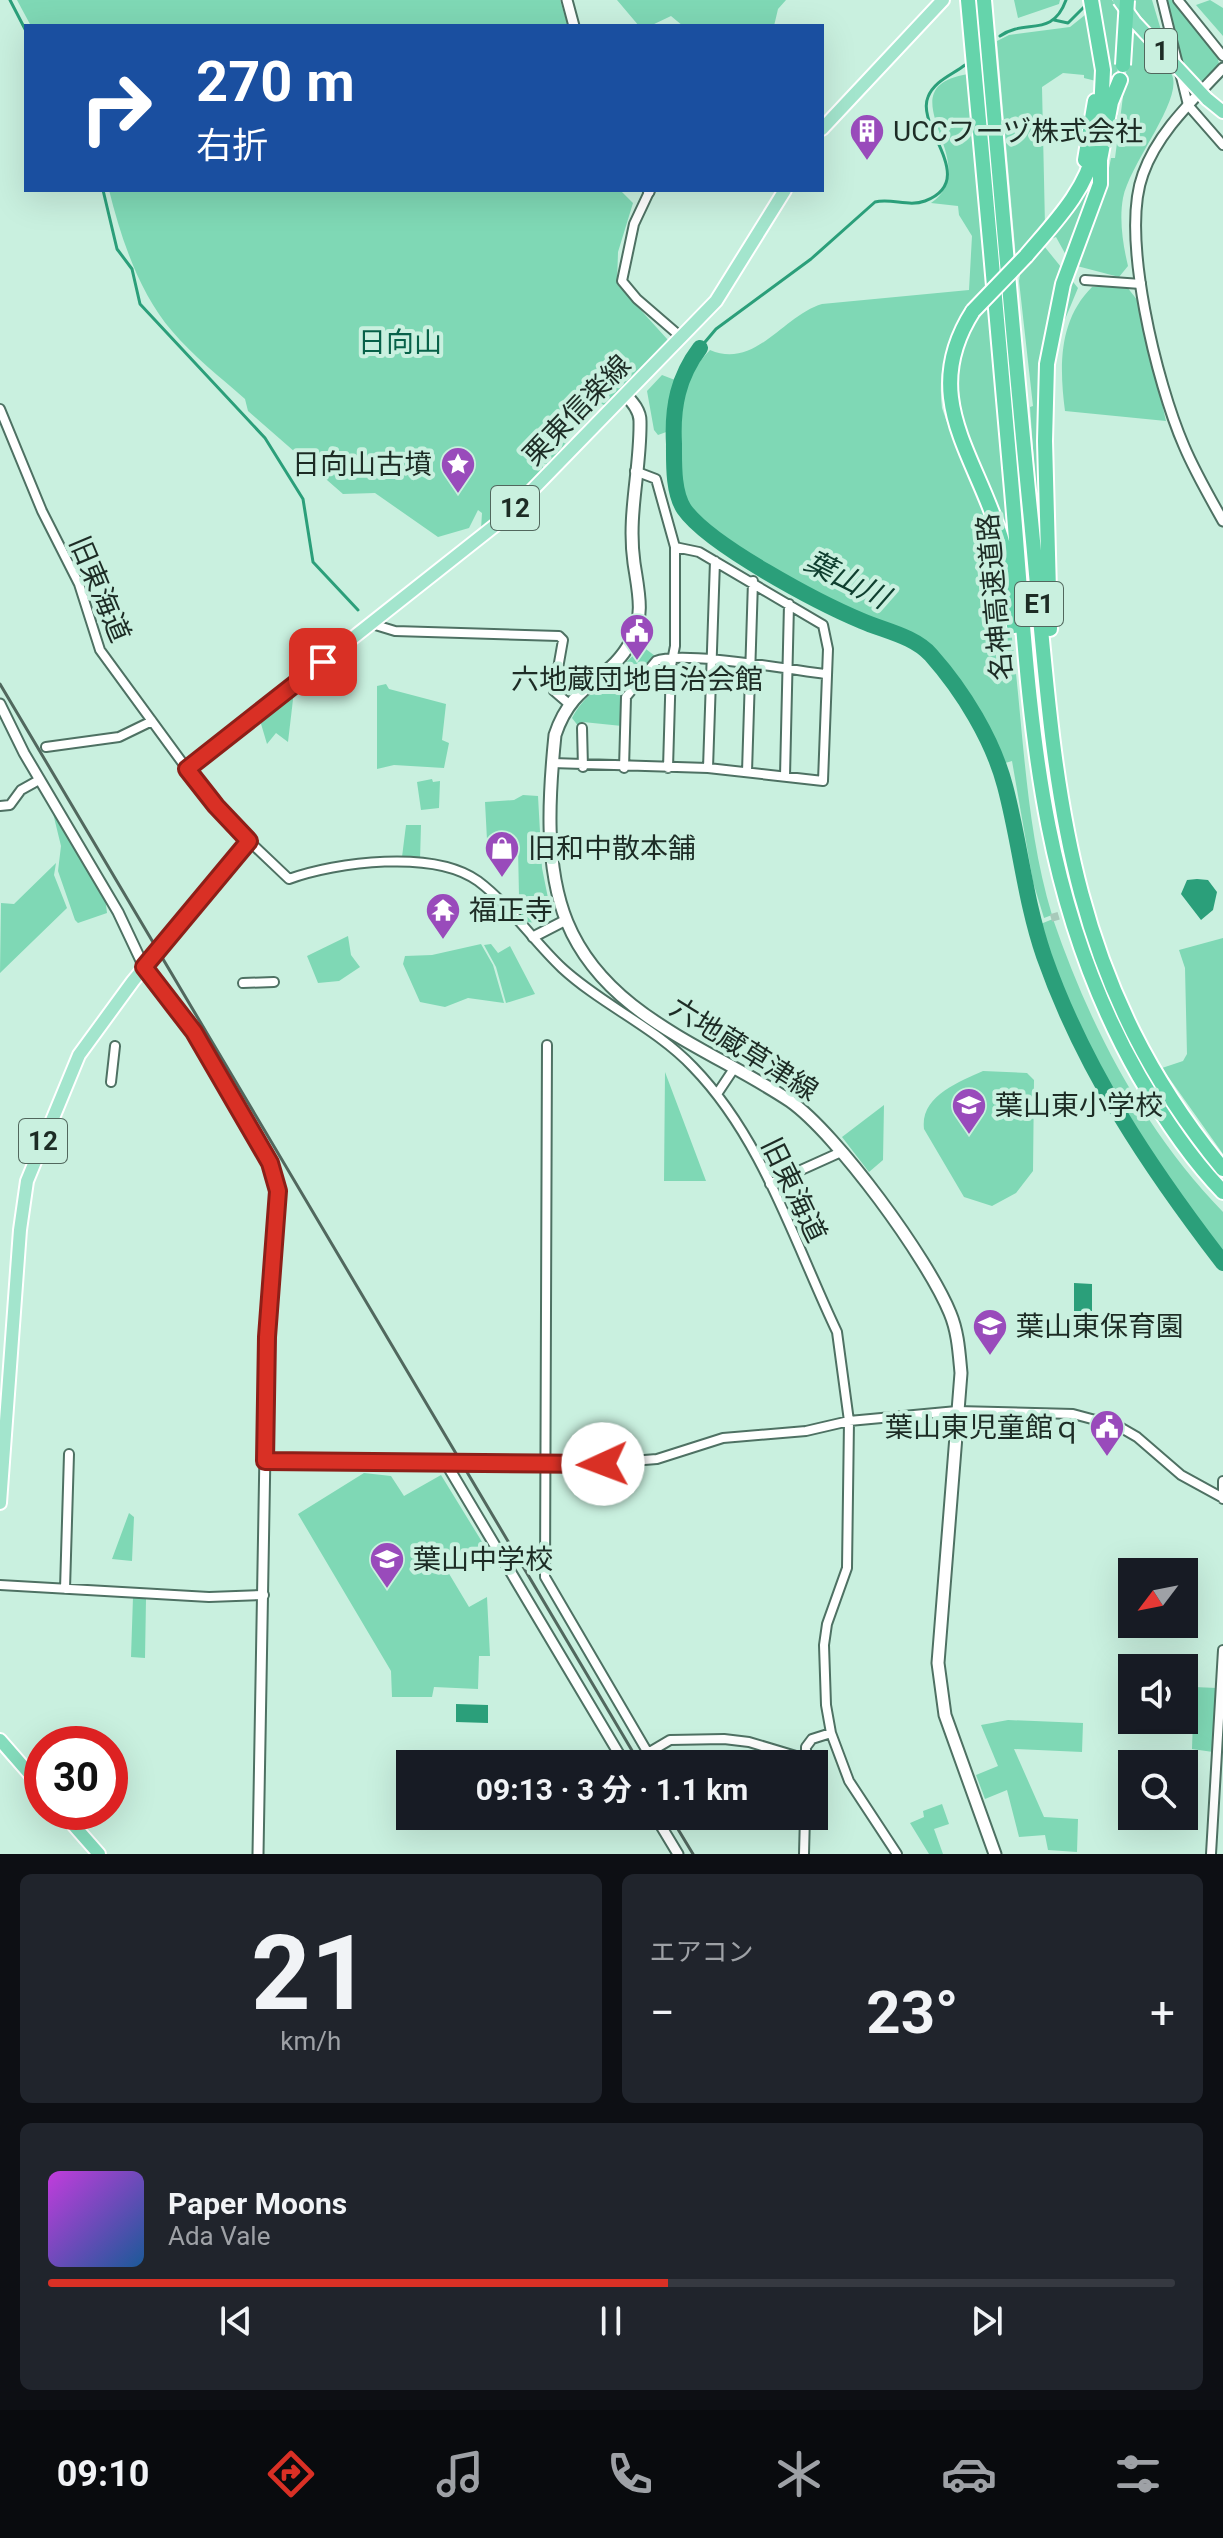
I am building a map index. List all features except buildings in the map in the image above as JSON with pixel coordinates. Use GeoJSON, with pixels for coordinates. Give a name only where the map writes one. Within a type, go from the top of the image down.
{"type":"FeatureCollection","features":[{"type":"Feature","properties":{"kind":"highway","name":"名神高速道路"},"geometry":{"type":"LineString","coordinates":[[968,0],[1037,768],[1063,898],[1098,997],[1154,1101],[1185,1148],[1223,1192]]}},
{"type":"Feature","properties":{"kind":"highway","name":"名神高速道路"},"geometry":{"type":"LineString","coordinates":[[984,0],[1047,701],[1067,845],[1093,940],[1113,992],[1166,1093],[1223,1169]]}},
{"type":"Feature","properties":{"kind":"highway"},"geometry":{"type":"LineString","coordinates":[[1037,768],[1000,532],[962,445],[950,400],[949,380],[958,337],[973,311],[1054,223],[1081,184],[1093,158],[1103,76],[1091,0]]}},
{"type":"Feature","properties":{"kind":"highway","name":"1"},"geometry":{"type":"LineString","coordinates":[[1119,0],[1145,34],[1223,112]]}},
{"type":"Feature","properties":{"kind":"highway"},"geometry":{"type":"LineString","coordinates":[[1047,701],[1051,650],[1045,455],[1047,364],[1063,284],[1100,184],[1100,160],[1111,102],[1123,65],[1127,0]]}},
{"type":"Feature","properties":{"kind":"highway"},"geometry":{"type":"LineString","coordinates":[[0,1740],[24,1767]]}},
{"type":"Feature","properties":{"kind":"highway"},"geometry":{"type":"LineString","coordinates":[[78,1830],[99,1854]]}},
{"type":"Feature","properties":{"kind":"main road"},"geometry":{"type":"LineString","coordinates":[[824,127],[943,0]]}},
{"type":"Feature","properties":{"kind":"main road","name":"栗東信楽線"},"geometry":{"type":"LineString","coordinates":[[187,769],[507,516],[716,301],[784,192]]}},
{"type":"Feature","properties":{"kind":"main road","name":"六地蔵草津線"},"geometry":{"type":"LineString","coordinates":[[626,395],[640,420],[631,522],[639,591],[638,627],[622,655],[569,704],[555,735],[552,763],[553,863],[566,920],[593,966],[630,1004],[693,1047],[792,1102],[819,1126],[924,1265],[942,1296],[958,1339],[961,1373],[938,1638],[941,1692],[954,1740],[995,1854]]}},
{"type":"Feature","properties":{"kind":"main road"},"geometry":{"type":"LineString","coordinates":[[187,769],[249,841]]}},
{"type":"Feature","properties":{"kind":"main road","name":"12"},"geometry":{"type":"LineString","coordinates":[[0,1503],[25,1186],[79,1055],[144,967],[249,841]]}},
{"type":"Feature","properties":{"kind":"street"},"geometry":{"type":"LineString","coordinates":[[567,0],[573,24]]}},
{"type":"Feature","properties":{"kind":"street"},"geometry":{"type":"LineString","coordinates":[[1162,0],[1188,105],[1223,145]]}},
{"type":"Feature","properties":{"kind":"street"},"geometry":{"type":"LineString","coordinates":[[1178,0],[1223,56]]}},
{"type":"Feature","properties":{"kind":"street"},"geometry":{"type":"LineString","coordinates":[[1223,68],[1188,105],[1156,147],[1138,188],[1134,244],[1175,424],[1223,521]]}},
{"type":"Feature","properties":{"kind":"street"},"geometry":{"type":"LineString","coordinates":[[649,192],[634,224],[622,281],[637,299],[681,337]]}},
{"type":"Feature","properties":{"kind":"street"},"geometry":{"type":"LineString","coordinates":[[1085,280],[1141,284]]}},
{"type":"Feature","properties":{"kind":"street","name":"旧東海道"},"geometry":{"type":"LineString","coordinates":[[0,409],[42,511],[79,584],[100,650],[187,769]]}},
{"type":"Feature","properties":{"kind":"street"},"geometry":{"type":"LineString","coordinates":[[634,471],[656,479],[675,547],[668,768]]}},
{"type":"Feature","properties":{"kind":"street"},"geometry":{"type":"LineString","coordinates":[[552,763],[583,767],[708,768],[823,781],[828,649],[823,625],[753,581],[699,552],[675,547]]}},
{"type":"Feature","properties":{"kind":"street"},"geometry":{"type":"LineString","coordinates":[[708,768],[715,561]]}},
{"type":"Feature","properties":{"kind":"street"},"geometry":{"type":"LineString","coordinates":[[747,772],[753,581]]}},
{"type":"Feature","properties":{"kind":"street"},"geometry":{"type":"LineString","coordinates":[[785,776],[789,604]]}},
{"type":"Feature","properties":{"kind":"street"},"geometry":{"type":"LineString","coordinates":[[372,624],[406,631],[559,636],[563,640],[554,691],[569,704]]}},
{"type":"Feature","properties":{"kind":"street"},"geometry":{"type":"LineString","coordinates":[[624,768],[626,697],[656,661],[673,658],[825,674]]}},
{"type":"Feature","properties":{"kind":"street"},"geometry":{"type":"LineString","coordinates":[[0,704],[39,780],[118,912],[144,967],[194,1032],[270,1163],[275,1177],[278,1191],[267,1337],[258,1854]]}},
{"type":"Feature","properties":{"kind":"street"},"geometry":{"type":"LineString","coordinates":[[46,747],[119,737],[152,721]]}},
{"type":"Feature","properties":{"kind":"street"},"geometry":{"type":"LineString","coordinates":[[582,728],[583,767]]}},
{"type":"Feature","properties":{"kind":"street"},"geometry":{"type":"LineString","coordinates":[[0,806],[10,805],[21,790],[39,780]]}},
{"type":"Feature","properties":{"kind":"street","name":"旧東海道"},"geometry":{"type":"LineString","coordinates":[[249,841],[289,879],[333,865],[378,862],[429,866],[462,873],[487,889],[589,990],[684,1058],[717,1094],[770,1184],[837,1332],[849,1421],[847,1568],[827,1624],[824,1645],[826,1705],[831,1733],[849,1781],[897,1854]]}},
{"type":"Feature","properties":{"kind":"street"},"geometry":{"type":"LineString","coordinates":[[533,937],[566,920]]}},
{"type":"Feature","properties":{"kind":"street"},"geometry":{"type":"LineString","coordinates":[[243,983],[274,982]]}},
{"type":"Feature","properties":{"kind":"street"},"geometry":{"type":"LineString","coordinates":[[547,1045],[545,1577],[646,1750]]}},
{"type":"Feature","properties":{"kind":"street"},"geometry":{"type":"LineString","coordinates":[[111,1082],[115,1046]]}},
{"type":"Feature","properties":{"kind":"street"},"geometry":{"type":"LineString","coordinates":[[717,1094],[733,1070]]}},
{"type":"Feature","properties":{"kind":"street"},"geometry":{"type":"LineString","coordinates":[[770,1184],[841,1152]]}},
{"type":"Feature","properties":{"kind":"street"},"geometry":{"type":"LineString","coordinates":[[265,1461],[546,1465],[657,1459],[723,1438],[806,1431],[849,1421],[957,1411],[1073,1414],[1097,1419],[1137,1437],[1181,1475],[1223,1498],[1223,1481]]}},
{"type":"Feature","properties":{"kind":"street"},"geometry":{"type":"LineString","coordinates":[[65,1589],[69,1454]]}},
{"type":"Feature","properties":{"kind":"street"},"geometry":{"type":"LineString","coordinates":[[447,1465],[617,1750]]}},
{"type":"Feature","properties":{"kind":"street"},"geometry":{"type":"LineString","coordinates":[[0,1585],[209,1597],[264,1595]]}},
{"type":"Feature","properties":{"kind":"street"},"geometry":{"type":"LineString","coordinates":[[1211,1854],[1223,1650]]}},
{"type":"Feature","properties":{"kind":"street"},"geometry":{"type":"LineString","coordinates":[[806,1750],[812,1739],[831,1733]]}},
{"type":"Feature","properties":{"kind":"street"},"geometry":{"type":"LineString","coordinates":[[653,1750],[670,1740],[724,1739],[749,1742],[773,1750]]}},
{"type":"Feature","properties":{"kind":"street"},"geometry":{"type":"LineString","coordinates":[[663,1830],[678,1854]]}},
{"type":"Feature","properties":{"kind":"street"},"geometry":{"type":"LineString","coordinates":[[804,1854],[805,1830]]}},
{"type":"Feature","properties":{"kind":"green space"},"geometry":{"type":"Polygon","coordinates":[[[17,0],[560,0],[567,24],[30,24],[17,0]]]}},
{"type":"Feature","properties":{"kind":"green space"},"geometry":{"type":"Polygon","coordinates":[[[617,0],[786,0],[778,9],[774,24],[681,24],[671,16],[654,24],[637,24],[617,0]]]}},
{"type":"Feature","properties":{"kind":"green space"},"geometry":{"type":"Polygon","coordinates":[[[1014,0],[1060,0],[1059,4],[1018,18],[1014,0]]]}},
{"type":"Feature","properties":{"kind":"green space"},"geometry":{"type":"Polygon","coordinates":[[[1096,0],[1112,0],[1124,17],[1117,74],[1107,79],[1105,40],[1096,0]]]}},
{"type":"Feature","properties":{"kind":"green space"},"geometry":{"type":"Polygon","coordinates":[[[1133,0],[1152,0],[1166,47],[1133,7],[1133,0]]]}},
{"type":"Feature","properties":{"kind":"green space"},"geometry":{"type":"Polygon","coordinates":[[[1167,0],[1173,0],[1218,59],[1219,64],[1201,83],[1181,64],[1167,0]]]}},
{"type":"Feature","properties":{"kind":"green space"},"geometry":{"type":"Polygon","coordinates":[[[1210,0],[1223,8],[1223,36],[1196,5],[1210,0]]]}},
{"type":"Feature","properties":{"kind":"green space"},"geometry":{"type":"Polygon","coordinates":[[[1090,11],[1098,60],[1096,81],[1084,78],[1084,75],[1063,73],[1042,87],[1045,226],[1016,259],[997,41],[1009,35],[1070,27],[1090,11]]]}},
{"type":"Feature","properties":{"kind":"green space"},"geometry":{"type":"Polygon","coordinates":[[[1132,27],[1164,63],[1172,75],[1173,86],[1163,116],[1123,198],[1122,232],[1128,266],[1119,277],[1077,266],[1106,183],[1111,158],[1115,158],[1132,27]]]}},
{"type":"Feature","properties":{"kind":"green space"},"geometry":{"type":"Polygon","coordinates":[[[968,74],[986,288],[956,329],[950,344],[942,374],[942,408],[988,526],[1000,567],[1014,654],[1033,829],[1052,915],[1044,918],[1033,882],[1012,761],[1002,764],[979,718],[949,670],[921,642],[830,601],[772,570],[719,535],[699,519],[688,505],[681,476],[679,432],[684,394],[694,370],[710,350],[726,354],[741,353],[769,339],[808,310],[822,304],[969,290],[972,236],[959,215],[958,206],[931,203],[945,187],[949,168],[933,111],[934,95],[944,82],[968,74]]]}},
{"type":"Feature","properties":{"kind":"green space"},"geometry":{"type":"Polygon","coordinates":[[[1091,181],[1093,185],[1067,257],[1056,237],[1046,241],[1073,210],[1091,181]]]}},
{"type":"Feature","properties":{"kind":"green space","name":"日向山"},"geometry":{"type":"Polygon","coordinates":[[[110,192],[622,192],[633,203],[618,252],[617,284],[668,340],[606,406],[594,400],[573,418],[566,428],[569,439],[548,465],[541,462],[544,469],[493,522],[481,529],[482,513],[478,510],[469,528],[438,537],[375,493],[343,494],[248,411],[245,399],[180,340],[160,316],[141,282],[119,227],[110,192]]]}},
{"type":"Feature","properties":{"kind":"green space"},"geometry":{"type":"Polygon","coordinates":[[[1044,246],[1078,288],[1056,341],[1041,359],[1038,517],[1030,407],[1033,406],[1019,281],[1021,269],[1044,246]]]}},
{"type":"Feature","properties":{"kind":"green space"},"geometry":{"type":"Polygon","coordinates":[[[1092,287],[1127,287],[1138,301],[1166,421],[1065,411],[1062,360],[1067,329],[1081,300],[1092,287]]]}},
{"type":"Feature","properties":{"kind":"green space"},"geometry":{"type":"Polygon","coordinates":[[[988,304],[1007,524],[1003,525],[970,442],[962,414],[959,386],[961,358],[970,330],[988,304]]]}},
{"type":"Feature","properties":{"kind":"green space"},"geometry":{"type":"Polygon","coordinates":[[[662,375],[675,380],[669,431],[658,435],[654,430],[647,391],[662,375]]]}},
{"type":"Feature","properties":{"kind":"green space"},"geometry":{"type":"Polygon","coordinates":[[[642,646],[655,656],[623,694],[622,726],[583,722],[579,727],[572,718],[579,707],[642,646]]]}},
{"type":"Feature","properties":{"kind":"green space"},"geometry":{"type":"Polygon","coordinates":[[[386,684],[389,689],[446,704],[442,740],[449,743],[444,768],[394,765],[377,769],[377,686],[386,684]]]}},
{"type":"Feature","properties":{"kind":"green space"},"geometry":{"type":"Polygon","coordinates":[[[294,691],[288,742],[276,733],[267,744],[259,717],[294,691]]]}},
{"type":"Feature","properties":{"kind":"green space"},"geometry":{"type":"Polygon","coordinates":[[[432,779],[433,782],[440,781],[439,808],[421,810],[417,782],[432,779]]]}},
{"type":"Feature","properties":{"kind":"green space"},"geometry":{"type":"Polygon","coordinates":[[[523,795],[538,796],[542,868],[551,913],[540,923],[527,922],[506,901],[519,896],[518,848],[487,840],[485,802],[514,800],[523,795]]]}},
{"type":"Feature","properties":{"kind":"green space"},"geometry":{"type":"Polygon","coordinates":[[[52,809],[105,897],[107,913],[78,923],[75,920],[58,871],[61,846],[52,809]]]}},
{"type":"Feature","properties":{"kind":"green space"},"geometry":{"type":"Polygon","coordinates":[[[406,825],[421,825],[420,860],[402,857],[406,825]]]}},
{"type":"Feature","properties":{"kind":"green space"},"geometry":{"type":"Polygon","coordinates":[[[56,863],[54,875],[67,908],[0,973],[1,903],[14,904],[56,863]]]}},
{"type":"Feature","properties":{"kind":"green space"},"geometry":{"type":"Polygon","coordinates":[[[1053,919],[1084,999],[1122,1075],[1168,1146],[1223,1212],[1223,1257],[1164,1182],[1114,1100],[1073,1014],[1038,925],[1053,919]]]}},
{"type":"Feature","properties":{"kind":"green space"},"geometry":{"type":"Polygon","coordinates":[[[348,936],[351,955],[360,967],[339,981],[318,983],[307,956],[348,936]]]}},
{"type":"Feature","properties":{"kind":"green space"},"geometry":{"type":"Polygon","coordinates":[[[1223,938],[1223,1154],[1162,1068],[1183,1061],[1187,1054],[1185,968],[1179,950],[1223,938]]]}},
{"type":"Feature","properties":{"kind":"green space"},"geometry":{"type":"Polygon","coordinates":[[[481,944],[493,965],[504,1003],[468,998],[445,1007],[420,1002],[403,964],[405,956],[432,955],[481,944]]]}},
{"type":"Feature","properties":{"kind":"green space"},"geometry":{"type":"Polygon","coordinates":[[[491,944],[498,953],[510,946],[535,994],[506,1003],[496,967],[484,945],[491,944]]]}},
{"type":"Feature","properties":{"kind":"green space"},"geometry":{"type":"Polygon","coordinates":[[[983,1071],[1027,1073],[1034,1080],[1033,1171],[1016,1193],[992,1206],[964,1197],[924,1129],[924,1117],[935,1099],[953,1085],[983,1071]]]}},
{"type":"Feature","properties":{"kind":"green space"},"geometry":{"type":"Polygon","coordinates":[[[665,1072],[706,1181],[664,1181],[665,1072]]]}},
{"type":"Feature","properties":{"kind":"green space"},"geometry":{"type":"Polygon","coordinates":[[[884,1105],[883,1160],[869,1172],[842,1137],[884,1105]]]}},
{"type":"Feature","properties":{"kind":"green space"},"geometry":{"type":"Polygon","coordinates":[[[364,1473],[391,1476],[404,1496],[441,1475],[487,1550],[448,1572],[469,1607],[487,1597],[490,1656],[479,1656],[478,1689],[434,1687],[432,1697],[392,1697],[391,1671],[298,1514],[364,1473]]]}},
{"type":"Feature","properties":{"kind":"green space"},"geometry":{"type":"Polygon","coordinates":[[[129,1513],[134,1517],[132,1561],[112,1559],[129,1513]]]}},
{"type":"Feature","properties":{"kind":"green space"},"geometry":{"type":"Polygon","coordinates":[[[133,1597],[146,1599],[145,1658],[131,1657],[133,1597]]]}},
{"type":"Feature","properties":{"kind":"green space"},"geometry":{"type":"Polygon","coordinates":[[[1198,1687],[1217,1688],[1213,1752],[1192,1749],[1192,1734],[1198,1734],[1198,1687]]]}},
{"type":"Feature","properties":{"kind":"green space"},"geometry":{"type":"Polygon","coordinates":[[[1008,1720],[1083,1723],[1082,1752],[1014,1749],[1044,1817],[1078,1819],[1077,1852],[1048,1850],[1045,1835],[1019,1837],[1007,1790],[985,1799],[976,1775],[998,1766],[981,1725],[1008,1720]]]}},
{"type":"Feature","properties":{"kind":"green space"},"geometry":{"type":"Polygon","coordinates":[[[942,1804],[949,1824],[934,1829],[943,1854],[929,1854],[910,1823],[924,1817],[923,1811],[942,1804]]]}},
{"type":"Feature","properties":{"kind":"shaded area"},"geometry":{"type":"Polygon","coordinates":[[[1187,880],[1208,880],[1217,892],[1213,910],[1201,920],[1181,894],[1187,880]]]}},
{"type":"Feature","properties":{"kind":"shaded area"},"geometry":{"type":"Polygon","coordinates":[[[1074,1283],[1092,1284],[1092,1315],[1074,1315],[1074,1283]]]}},
{"type":"Feature","properties":{"kind":"shaded area"},"geometry":{"type":"Polygon","coordinates":[[[456,1704],[488,1705],[488,1723],[456,1722],[456,1704]]]}},
{"type":"Feature","properties":{"kind":"waterway"},"geometry":{"type":"LineString","coordinates":[[10,0],[24,27]]}},
{"type":"Feature","properties":{"kind":"waterway","name":"葉山川"},"geometry":{"type":"LineString","coordinates":[[1000,36],[1019,28],[1046,24],[1060,12],[1066,0]]}},
{"type":"Feature","properties":{"kind":"waterway"},"geometry":{"type":"LineString","coordinates":[[1054,20],[1068,23],[1085,6]]}},
{"type":"Feature","properties":{"kind":"waterway","name":"葉山川"},"geometry":{"type":"LineString","coordinates":[[700,348],[716,329],[811,259],[875,202],[919,203],[940,192],[947,180],[947,167],[926,109],[928,97],[939,82],[965,65]]}},
{"type":"Feature","properties":{"kind":"waterway"},"geometry":{"type":"LineString","coordinates":[[103,192],[117,249],[132,269],[140,304],[265,438],[303,499],[313,562],[358,610]]}},
{"type":"Feature","properties":{"kind":"waterway","name":"葉山川"},"geometry":{"type":"LineString","coordinates":[[700,348],[686,370],[674,417],[675,478],[684,509],[716,539],[766,572],[843,612],[924,648],[954,684],[976,717],[1000,769],[1037,935],[1079,1039],[1121,1117],[1223,1263]]}},
{"type":"Feature","properties":{"kind":"tunnel"},"geometry":{"type":"LineString","coordinates":[[1051,918],[1088,907]]}},
{"type":"Feature","properties":{"kind":"railway"},"geometry":{"type":"LineString","coordinates":[[0,684],[632,1750]]}},
{"type":"Feature","properties":{"kind":"railway"},"geometry":{"type":"LineString","coordinates":[[678,1830],[693,1854]]}},
{"type":"Feature","properties":{"kind":"place","name":"UCCフーヅ株式会社"},"geometry":{"type":"Point","coordinates":[867,162]}},
{"type":"Feature","properties":{"kind":"place","name":"日向山古墳"},"geometry":{"type":"Point","coordinates":[458,495]}},
{"type":"Feature","properties":{"kind":"place","name":"六地蔵団地自治会館"},"geometry":{"type":"Point","coordinates":[637,662]}},
{"type":"Feature","properties":{"kind":"place","name":"旧和中散本舗"},"geometry":{"type":"Point","coordinates":[502,879]}},
{"type":"Feature","properties":{"kind":"place","name":"福正寺"},"geometry":{"type":"Point","coordinates":[443,941]}},
{"type":"Feature","properties":{"kind":"place","name":"葉山東小学校"},"geometry":{"type":"Point","coordinates":[969,1136]}},
{"type":"Feature","properties":{"kind":"place","name":"葉山東保育園"},"geometry":{"type":"Point","coordinates":[990,1357]}},
{"type":"Feature","properties":{"kind":"place","name":"葉山東児童館ｑ"},"geometry":{"type":"Point","coordinates":[1107,1458]}},
{"type":"Feature","properties":{"kind":"place","name":"葉山中学校"},"geometry":{"type":"Point","coordinates":[387,1590]}},
{"type":"Feature","properties":{"kind":"route"},"geometry":{"type":"LineString","coordinates":[[323,662],[187,769],[249,841],[144,967],[194,1032],[270,1163],[275,1177],[278,1191],[267,1337],[265,1461],[603,1464]]}}]}
